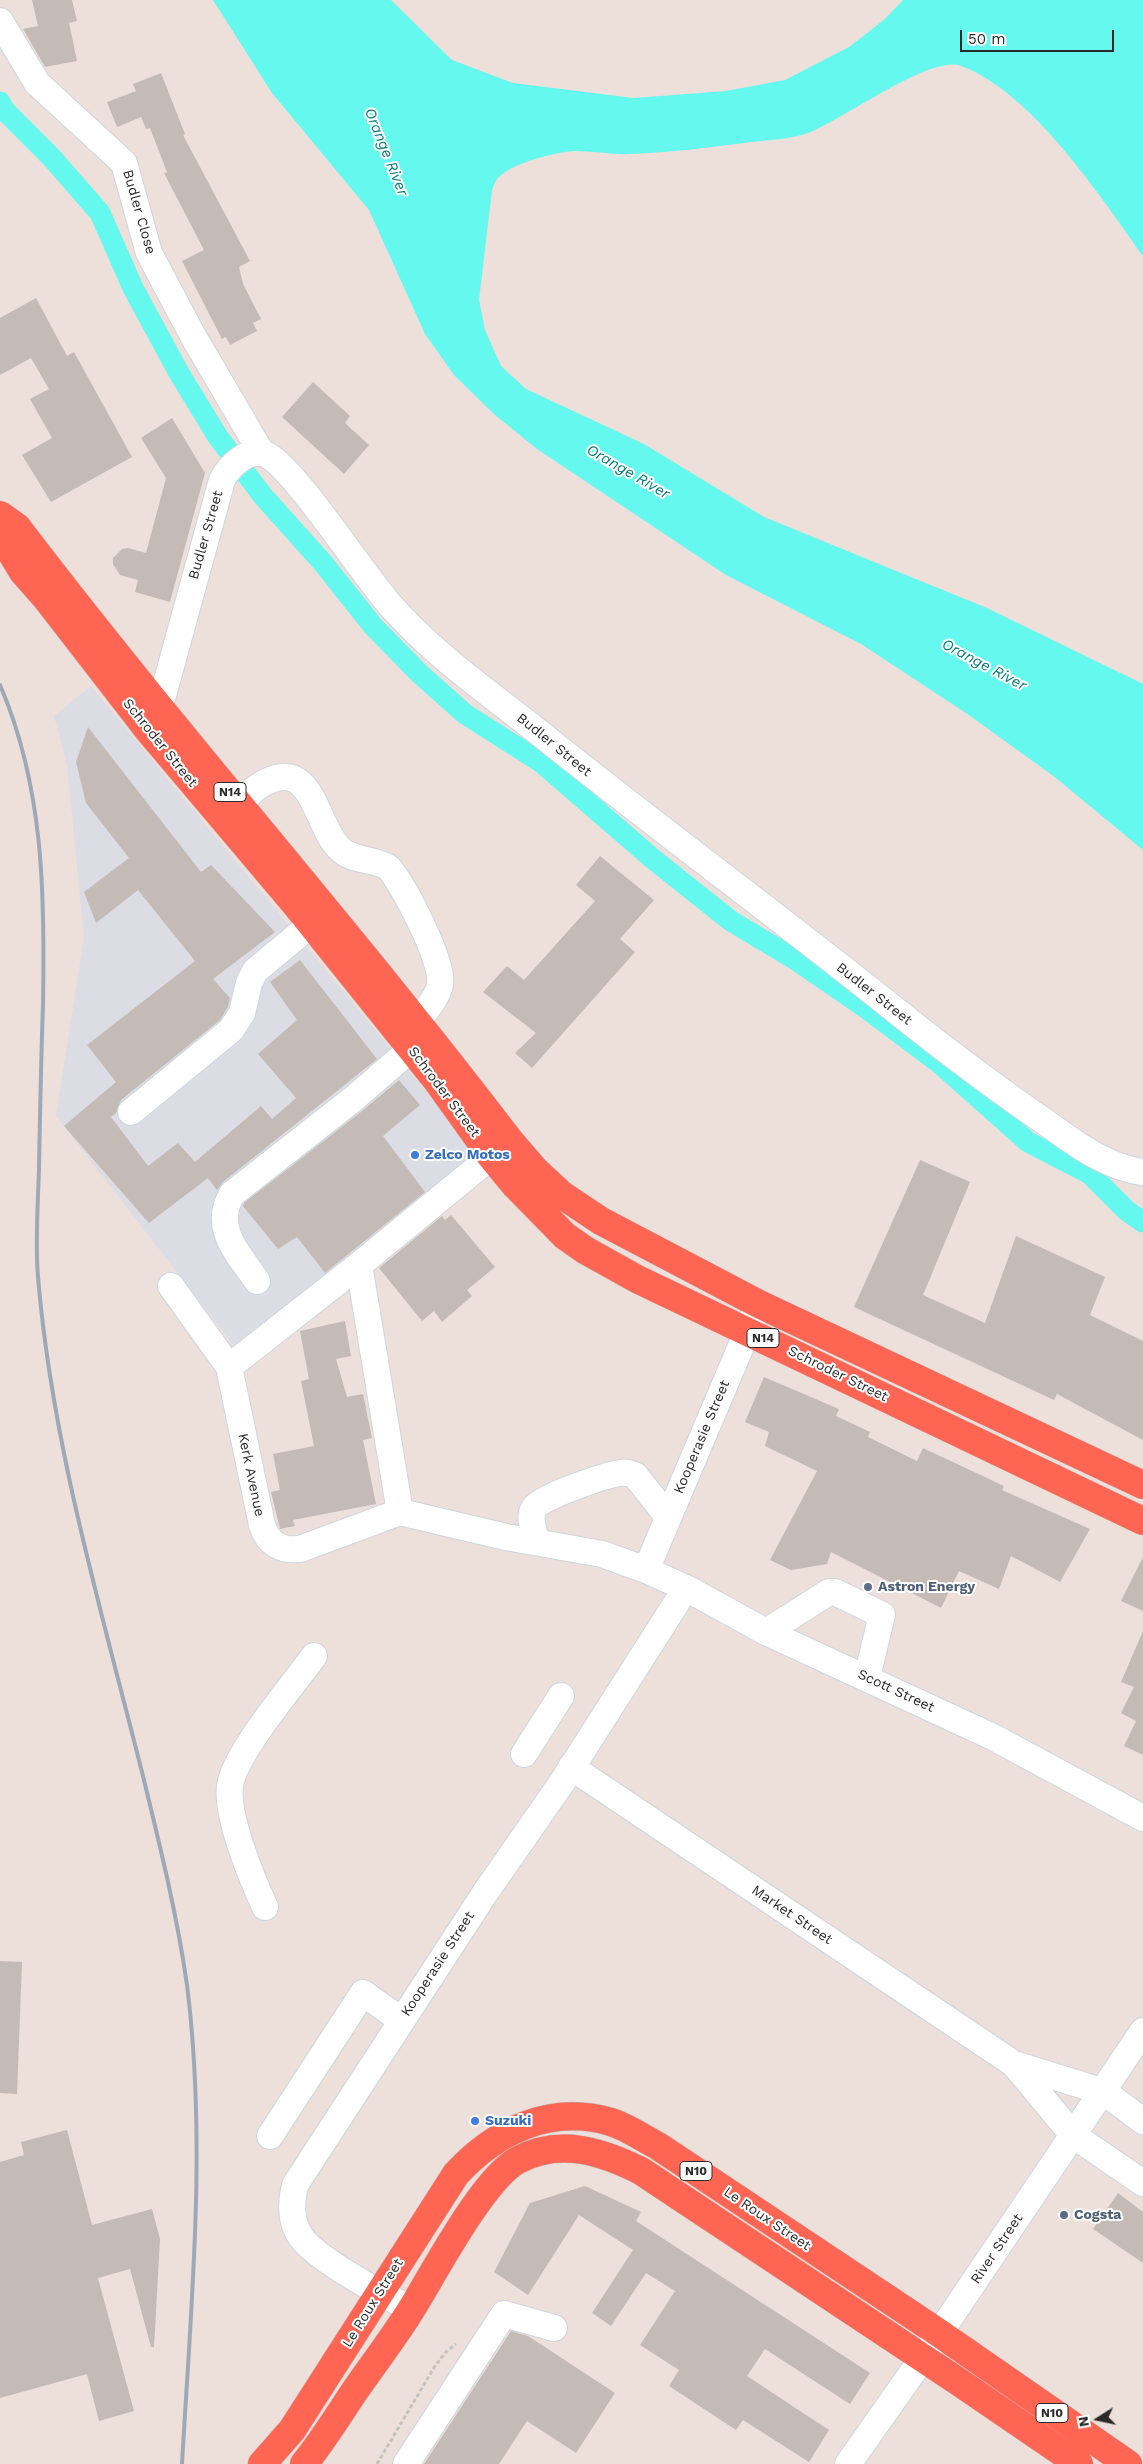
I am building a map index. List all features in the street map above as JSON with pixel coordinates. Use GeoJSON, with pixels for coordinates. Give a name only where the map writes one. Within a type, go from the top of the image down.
{"type":"FeatureCollection","features":[{"type":"Feature","properties":{"kind":"highway","name":"Schroder Street"},"geometry":{"type":"LineString","coordinates":[[0,515],[17,527],[159,707],[238,803],[319,918]]}},
{"type":"Feature","properties":{"kind":"highway","name":"Schroder Street"},"geometry":{"type":"LineString","coordinates":[[0,534],[23,572],[46,598],[149,731],[319,918],[414,1036],[501,1148],[551,1223],[585,1250],[637,1279],[1143,1521]]}},
{"type":"Feature","properties":{"kind":"highway","name":"Schroder Street"},"geometry":{"type":"LineString","coordinates":[[501,1148],[535,1170],[573,1204],[601,1221],[760,1304],[1143,1485]]}},
{"type":"Feature","properties":{"kind":"highway","name":"Le Roux Street"},"geometry":{"type":"LineString","coordinates":[[262,2464],[292,2430],[380,2294],[443,2191],[456,2174],[482,2148],[494,2140],[530,2124],[559,2117],[580,2117],[611,2122],[658,2146],[940,2333],[1052,2413],[1128,2464]]}},
{"type":"Feature","properties":{"kind":"highway","name":"Le Roux Street"},"geometry":{"type":"LineString","coordinates":[[304,2464],[412,2309],[484,2194],[502,2173],[518,2160],[532,2155],[578,2148],[614,2157],[641,2171],[1079,2464]]}},
{"type":"Feature","properties":{"kind":"street","name":"Budler Close"},"geometry":{"type":"LineString","coordinates":[[0,21],[37,83],[124,162],[149,253],[193,336],[243,461]]}},
{"type":"Feature","properties":{"kind":"street","name":"Budler Street"},"geometry":{"type":"LineString","coordinates":[[149,731],[159,707],[217,493],[243,461],[274,460],[299,487],[390,605],[422,639],[606,787],[974,1072],[1076,1144],[1116,1166],[1143,1172]]}},
{"type":"Feature","properties":{"kind":"street"},"geometry":{"type":"LineString","coordinates":[[238,803],[266,782],[286,776],[295,778],[306,790],[340,850],[367,861],[383,864],[389,868],[434,951],[441,977],[438,993],[414,1036],[352,1100],[232,1194],[224,1212],[226,1231],[257,1280]]}},
{"type":"Feature","properties":{"kind":"street"},"geometry":{"type":"LineString","coordinates":[[131,1112],[231,1030],[242,1013],[249,983],[255,971],[319,918]]}},
{"type":"Feature","properties":{"kind":"street"},"geometry":{"type":"LineString","coordinates":[[229,1367],[359,1265],[501,1148]]}},
{"type":"Feature","properties":{"kind":"street"},"geometry":{"type":"LineString","coordinates":[[359,1265],[400,1512],[602,1554],[646,1570]]}},
{"type":"Feature","properties":{"kind":"street","name":"Kerk Avenue"},"geometry":{"type":"LineString","coordinates":[[171,1286],[229,1367],[262,1526],[269,1541],[283,1549],[300,1549],[400,1512]]}},
{"type":"Feature","properties":{"kind":"street","name":"Kooperasie Street"},"geometry":{"type":"LineString","coordinates":[[646,1570],[747,1330],[760,1304]]}},
{"type":"Feature","properties":{"kind":"street"},"geometry":{"type":"LineString","coordinates":[[537,1542],[532,1512],[539,1502],[583,1484],[620,1473],[634,1475],[668,1517]]}},
{"type":"Feature","properties":{"kind":"street","name":"Scott Street"},"geometry":{"type":"LineString","coordinates":[[646,1570],[686,1588],[766,1632],[867,1677],[993,1737],[1143,1818]]}},
{"type":"Feature","properties":{"kind":"street","name":"Kooperasie Street"},"geometry":{"type":"LineString","coordinates":[[412,2309],[380,2294],[315,2250],[302,2238],[294,2219],[292,2200],[295,2185],[407,2011],[571,1767],[686,1588]]}},
{"type":"Feature","properties":{"kind":"street"},"geometry":{"type":"LineString","coordinates":[[766,1632],[827,1593],[835,1592],[882,1615],[882,1622],[867,1677]]}},
{"type":"Feature","properties":{"kind":"street"},"geometry":{"type":"LineString","coordinates":[[265,1907],[254,1882],[231,1810],[230,1787],[240,1758],[314,1656]]}},
{"type":"Feature","properties":{"kind":"street"},"geometry":{"type":"LineString","coordinates":[[524,1754],[561,1696]]}},
{"type":"Feature","properties":{"kind":"street","name":"Market Street"},"geometry":{"type":"LineString","coordinates":[[571,1767],[1014,2064],[1073,2135],[1143,2183]]}},
{"type":"Feature","properties":{"kind":"street"},"geometry":{"type":"LineString","coordinates":[[270,2136],[363,1993],[407,2011]]}},
{"type":"Feature","properties":{"kind":"street","name":"River Street"},"geometry":{"type":"LineString","coordinates":[[848,2464],[940,2333],[1104,2092],[1143,2031]]}},
{"type":"Feature","properties":{"kind":"street","name":"Market Street"},"geometry":{"type":"LineString","coordinates":[[1014,2064],[1104,2092],[1143,2121]]}},
{"type":"Feature","properties":{"kind":"street"},"geometry":{"type":"LineString","coordinates":[[406,2464],[504,2314],[554,2328]]}},
{"type":"Feature","properties":{"kind":"shaded area"},"geometry":{"type":"Polygon","coordinates":[[[91,686],[481,1158],[235,1347],[56,1116],[84,937],[67,765],[54,716],[91,686]]]}},
{"type":"Feature","properties":{"kind":"water","name":"Orange River"},"geometry":{"type":"Polygon","coordinates":[[[213,0],[391,0],[452,60],[513,83],[634,98],[726,91],[785,80],[849,47],[885,19],[903,0],[1143,0],[1143,256],[1107,205],[1062,148],[1038,122],[1013,98],[987,79],[961,66],[947,65],[909,78],[823,126],[801,135],[716,147],[646,153],[625,154],[575,151],[546,156],[514,167],[498,178],[492,190],[479,300],[485,330],[501,366],[526,389],[644,444],[764,517],[987,608],[1143,684],[1143,850],[1056,778],[969,715],[861,644],[726,575],[537,449],[494,414],[454,375],[425,334],[369,210],[272,93],[213,0]]]}},
{"type":"Feature","properties":{"kind":"building"},"geometry":{"type":"Polygon","coordinates":[[[32,0],[72,0],[77,21],[69,23],[77,61],[45,67],[23,29],[38,26],[32,0]]]}},
{"type":"Feature","properties":{"kind":"building"},"geometry":{"type":"Polygon","coordinates":[[[161,73],[185,134],[183,135],[250,261],[239,267],[243,284],[261,319],[253,323],[257,331],[230,345],[226,337],[222,339],[182,261],[204,250],[164,173],[167,172],[150,128],[146,129],[141,117],[117,127],[107,102],[136,91],[133,84],[161,73]]]}},
{"type":"Feature","properties":{"kind":"building"},"geometry":{"type":"Polygon","coordinates":[[[36,298],[67,356],[74,352],[132,457],[51,502],[22,455],[52,438],[30,399],[49,389],[31,358],[0,375],[0,318],[36,298]]]}},
{"type":"Feature","properties":{"kind":"building"},"geometry":{"type":"Polygon","coordinates":[[[313,382],[350,416],[345,423],[369,445],[344,474],[282,417],[313,382]]]}},
{"type":"Feature","properties":{"kind":"building"},"geometry":{"type":"Polygon","coordinates":[[[172,418],[205,473],[170,602],[135,592],[138,580],[120,575],[113,564],[113,558],[122,549],[128,548],[146,553],[166,478],[141,438],[172,418]]]}},
{"type":"Feature","properties":{"kind":"building"},"geometry":{"type":"Polygon","coordinates":[[[88,727],[201,872],[211,865],[275,932],[213,979],[230,998],[228,1007],[220,1020],[121,1100],[116,1113],[111,1117],[148,1166],[178,1143],[195,1162],[261,1106],[272,1119],[296,1098],[258,1054],[297,1020],[270,982],[300,960],[377,1059],[223,1182],[217,1190],[208,1178],[149,1223],[64,1126],[116,1082],[87,1045],[195,961],[138,890],[96,923],[84,892],[129,858],[86,803],[76,762],[88,727]]]}},
{"type":"Feature","properties":{"kind":"building"},"geometry":{"type":"Polygon","coordinates":[[[600,856],[654,900],[620,939],[635,952],[532,1068],[515,1053],[536,1033],[483,992],[507,966],[524,980],[595,901],[576,885],[600,856]]]}},
{"type":"Feature","properties":{"kind":"building"},"geometry":{"type":"Polygon","coordinates":[[[399,1080],[420,1105],[383,1136],[425,1192],[325,1273],[297,1237],[278,1249],[243,1206],[244,1203],[399,1080]]]}},
{"type":"Feature","properties":{"kind":"building"},"geometry":{"type":"Polygon","coordinates":[[[920,1160],[970,1182],[923,1295],[985,1323],[1016,1236],[1105,1277],[1090,1315],[1143,1341],[1143,1440],[1057,1394],[1054,1400],[854,1307],[920,1160]]]}},
{"type":"Feature","properties":{"kind":"building"},"geometry":{"type":"Polygon","coordinates":[[[451,1215],[495,1267],[467,1290],[472,1296],[442,1322],[434,1311],[422,1321],[379,1268],[442,1216],[445,1220],[451,1215]]]}},
{"type":"Feature","properties":{"kind":"building"},"geometry":{"type":"Polygon","coordinates":[[[345,1321],[351,1356],[336,1359],[347,1397],[363,1394],[372,1438],[363,1440],[376,1504],[293,1520],[295,1526],[280,1529],[271,1492],[280,1490],[273,1454],[314,1446],[301,1381],[309,1379],[300,1331],[345,1321]]]}},
{"type":"Feature","properties":{"kind":"building"},"geometry":{"type":"Polygon","coordinates":[[[764,1377],[839,1409],[836,1416],[870,1432],[868,1437],[917,1461],[923,1448],[1004,1486],[1002,1490],[1090,1529],[1060,1582],[1011,1556],[999,1589],[959,1571],[941,1608],[831,1552],[827,1564],[791,1570],[770,1560],[817,1471],[765,1446],[769,1432],[745,1422],[764,1377]]]}},
{"type":"Feature","properties":{"kind":"building"},"geometry":{"type":"Polygon","coordinates":[[[1143,1557],[1143,1611],[1121,1601],[1143,1557]]]}},
{"type":"Feature","properties":{"kind":"building"},"geometry":{"type":"Polygon","coordinates":[[[1143,1631],[1143,1755],[1124,1746],[1136,1721],[1121,1713],[1134,1687],[1121,1682],[1143,1631]]]}},
{"type":"Feature","properties":{"kind":"building"},"geometry":{"type":"Polygon","coordinates":[[[0,1961],[22,1962],[17,2094],[0,2093],[0,1961]]]}},
{"type":"Feature","properties":{"kind":"building"},"geometry":{"type":"Polygon","coordinates":[[[67,2130],[92,2225],[152,2209],[160,2239],[154,2347],[151,2347],[130,2269],[98,2278],[134,2411],[99,2421],[87,2374],[0,2398],[0,2162],[24,2155],[21,2142],[67,2130]]]}},
{"type":"Feature","properties":{"kind":"building"},"geometry":{"type":"Polygon","coordinates":[[[585,2186],[641,2212],[636,2221],[870,2373],[850,2404],[765,2349],[747,2376],[829,2430],[809,2462],[743,2420],[736,2430],[669,2386],[679,2370],[640,2345],[675,2291],[646,2273],[611,2326],[592,2313],[633,2250],[579,2215],[528,2295],[494,2272],[530,2203],[585,2186]]]}},
{"type":"Feature","properties":{"kind":"building"},"geometry":{"type":"Polygon","coordinates":[[[1118,2193],[1143,2212],[1143,2263],[1093,2229],[1118,2193]]]}},
{"type":"Feature","properties":{"kind":"building"},"geometry":{"type":"Polygon","coordinates":[[[511,2331],[528,2336],[615,2393],[576,2453],[527,2421],[499,2464],[424,2464],[511,2331]]]}},
{"type":"Feature","properties":{"kind":"waterway"},"geometry":{"type":"LineString","coordinates":[[0,102],[5,111],[52,158],[100,213],[133,288],[179,373],[218,437],[263,496],[323,563],[373,626],[419,673],[465,714],[542,763],[653,859],[731,921],[796,960],[866,1008],[938,1062],[1028,1142],[1090,1174],[1127,1211],[1143,1222]]}},
{"type":"Feature","properties":{"kind":"railway"},"geometry":{"type":"LineString","coordinates":[[0,685],[15,724],[26,763],[39,842],[42,883],[43,1005],[37,1250],[45,1340],[66,1464],[161,1851],[187,1985],[193,2045],[197,2165],[193,2284],[182,2464]]}},
{"type":"Feature","properties":{"kind":"place","name":"Zelco Motos"},"geometry":{"type":"Point","coordinates":[415,1155]}},
{"type":"Feature","properties":{"kind":"place","name":"Astron Energy"},"geometry":{"type":"Point","coordinates":[868,1587]}},
{"type":"Feature","properties":{"kind":"place","name":"Suzuki"},"geometry":{"type":"Point","coordinates":[475,2121]}},
{"type":"Feature","properties":{"kind":"place","name":"Cogsta"},"geometry":{"type":"Point","coordinates":[1064,2215]}}]}
